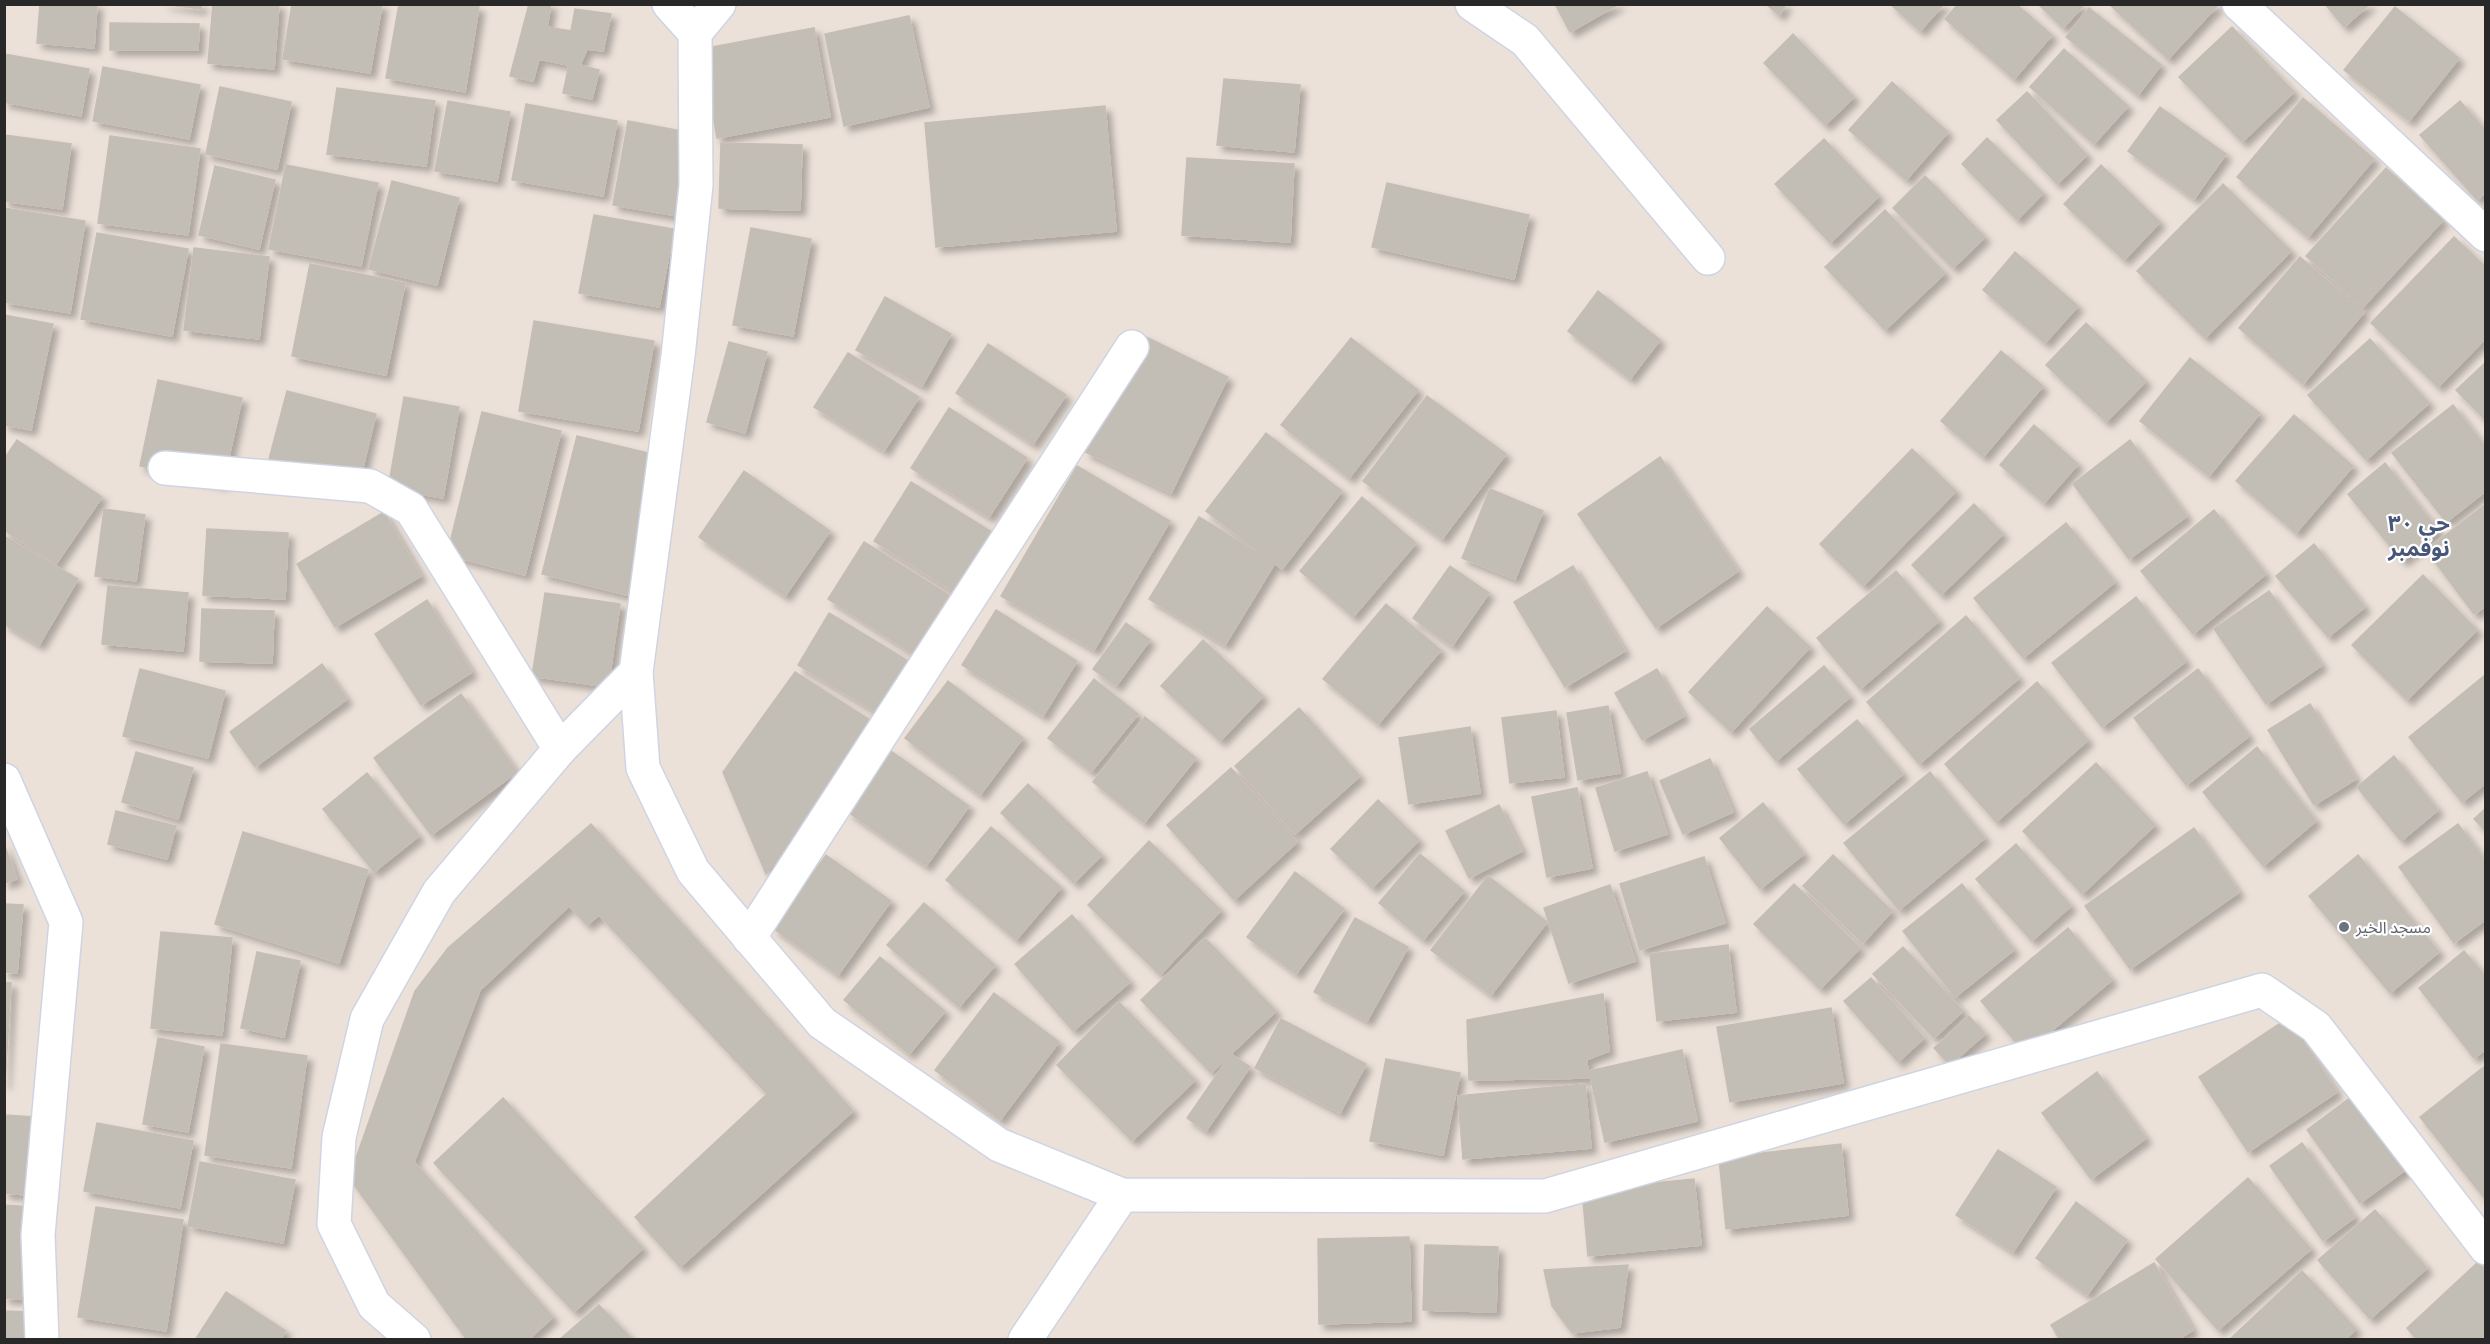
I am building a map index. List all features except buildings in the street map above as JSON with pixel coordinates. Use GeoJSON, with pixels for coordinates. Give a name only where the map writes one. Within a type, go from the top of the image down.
{"type":"FeatureCollection","features":[{"type":"Feature","properties":{"kind":"street"},"geometry":{"type":"LineString","coordinates":[[669,4],[695,33]]}},
{"type":"Feature","properties":{"kind":"street"},"geometry":{"type":"LineString","coordinates":[[718,4],[695,33],[696,185],[678,356],[636,672],[643,768],[693,872],[822,1023],[999,1145],[1122,1195],[1545,1196],[2262,990],[2316,1027],[2486,1248]]}},
{"type":"Feature","properties":{"kind":"street"},"geometry":{"type":"LineString","coordinates":[[1472,4],[1525,40],[1708,258]]}},
{"type":"Feature","properties":{"kind":"street"},"geometry":{"type":"LineString","coordinates":[[2239,4],[2486,235]]}},
{"type":"Feature","properties":{"kind":"street"},"geometry":{"type":"LineString","coordinates":[[749,938],[1132,347]]}},
{"type":"Feature","properties":{"kind":"street"},"geometry":{"type":"LineString","coordinates":[[165,468],[370,486],[411,509],[560,749]]}},
{"type":"Feature","properties":{"kind":"street"},"geometry":{"type":"LineString","coordinates":[[414,1340],[374,1305],[334,1224],[339,1137],[367,1019],[439,892],[560,749],[636,672]]}},
{"type":"Feature","properties":{"kind":"street"},"geometry":{"type":"LineString","coordinates":[[4,780],[66,922],[38,1235],[42,1340]]}},
{"type":"Feature","properties":{"kind":"street"},"geometry":{"type":"LineString","coordinates":[[1024,1340],[1122,1195]]}},
{"type":"Feature","properties":{"kind":"place","name":"مسجد الخير"},"geometry":{"type":"Point","coordinates":[2344,927]}},
{"type":"Feature","properties":{"kind":"district","name":"حي ۳۰ نوفمبر"},"geometry":{"type":"Point","coordinates":[2419,534]}}]}
